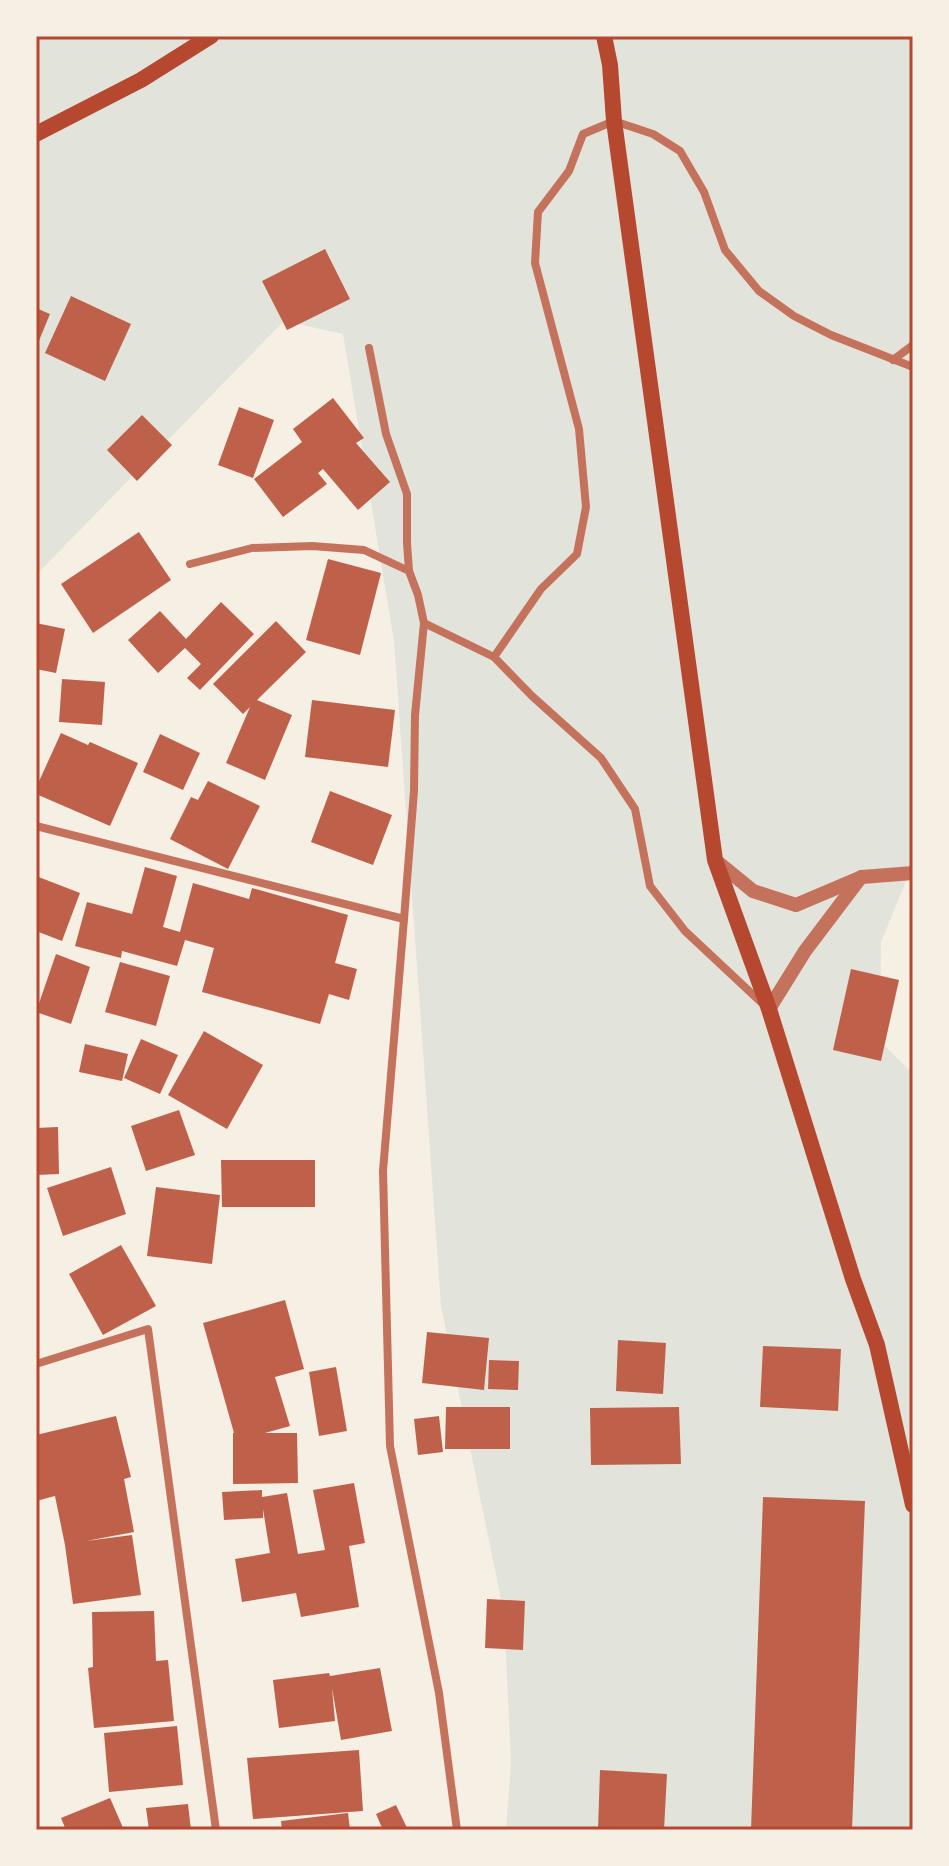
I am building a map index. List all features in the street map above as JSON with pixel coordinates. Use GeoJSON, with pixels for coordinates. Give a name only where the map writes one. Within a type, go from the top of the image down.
{"type":"FeatureCollection","features":[{"type":"Feature","properties":{"kind":"main road"},"geometry":{"type":"LineString","coordinates":[[36,134],[141,80],[211,36]]}},
{"type":"Feature","properties":{"kind":"main road"},"geometry":{"type":"LineString","coordinates":[[592,36],[610,65]]}},
{"type":"Feature","properties":{"kind":"main road"},"geometry":{"type":"LineString","coordinates":[[604,36],[715,860],[769,1009],[853,1279],[877,1345],[913,1505]]}},
{"type":"Feature","properties":{"kind":"street"},"geometry":{"type":"LineString","coordinates":[[494,657],[541,589],[577,554],[586,507],[579,429],[535,263],[538,212],[569,171],[583,134],[614,121],[653,134],[680,151],[704,192],[725,250],[759,291],[794,316],[831,335],[913,367]]}},
{"type":"Feature","properties":{"kind":"street"},"geometry":{"type":"LineString","coordinates":[[893,360],[913,345]]}},
{"type":"Feature","properties":{"kind":"street"},"geometry":{"type":"LineString","coordinates":[[369,348],[386,434],[407,494],[409,571],[424,623],[415,715],[414,791],[383,1171],[390,1446],[439,1693],[457,1830]]}},
{"type":"Feature","properties":{"kind":"street"},"geometry":{"type":"LineString","coordinates":[[190,564],[252,548],[312,546],[364,550],[409,571]]}},
{"type":"Feature","properties":{"kind":"street"},"geometry":{"type":"LineString","coordinates":[[424,623],[494,657],[601,758],[635,809],[650,886],[685,931],[769,1009],[805,951],[862,877]]}},
{"type":"Feature","properties":{"kind":"street"},"geometry":{"type":"LineString","coordinates":[[36,826],[404,919]]}},
{"type":"Feature","properties":{"kind":"street"},"geometry":{"type":"LineString","coordinates":[[715,860],[753,891],[796,905],[862,877],[913,873]]}},
{"type":"Feature","properties":{"kind":"street"},"geometry":{"type":"LineString","coordinates":[[36,1364],[148,1329],[216,1830]]}},
{"type":"Feature","properties":{"kind":"shaded area"},"geometry":{"type":"Polygon","coordinates":[[[36,36],[913,36],[913,864],[881,942],[880,1041],[913,1074],[913,1830],[506,1830],[511,1762],[504,1614],[441,1306],[394,641],[343,334],[284,321],[36,575],[36,36]]]}},
{"type":"Feature","properties":{"kind":"building"},"geometry":{"type":"Polygon","coordinates":[[[325,249],[350,299],[287,330],[262,281],[325,249]]]}},
{"type":"Feature","properties":{"kind":"building"},"geometry":{"type":"Polygon","coordinates":[[[71,296],[131,324],[105,381],[45,353],[71,296]]]}},
{"type":"Feature","properties":{"kind":"building"},"geometry":{"type":"Polygon","coordinates":[[[36,308],[50,314],[36,348],[36,308]]]}},
{"type":"Feature","properties":{"kind":"building"},"geometry":{"type":"Polygon","coordinates":[[[333,398],[364,438],[356,443],[390,482],[358,510],[323,469],[318,473],[327,484],[283,517],[254,479],[302,442],[293,429],[333,398]]]}},
{"type":"Feature","properties":{"kind":"building"},"geometry":{"type":"Polygon","coordinates":[[[239,407],[274,420],[253,478],[218,465],[239,407]]]}},
{"type":"Feature","properties":{"kind":"building"},"geometry":{"type":"Polygon","coordinates":[[[142,415],[172,445],[137,481],[107,450],[142,415]]]}},
{"type":"Feature","properties":{"kind":"building"},"geometry":{"type":"Polygon","coordinates":[[[139,532],[171,580],[93,633],[61,584],[139,532]]]}},
{"type":"Feature","properties":{"kind":"building"},"geometry":{"type":"Polygon","coordinates":[[[328,559],[381,573],[360,655],[306,640],[328,559]]]}},
{"type":"Feature","properties":{"kind":"building"},"geometry":{"type":"Polygon","coordinates":[[[221,602],[254,634],[200,690],[187,678],[201,664],[185,648],[158,673],[128,640],[160,611],[186,639],[221,602]]]}},
{"type":"Feature","properties":{"kind":"building"},"geometry":{"type":"Polygon","coordinates":[[[276,621],[306,652],[257,700],[292,715],[265,780],[226,763],[250,707],[243,714],[213,684],[276,621]]]}},
{"type":"Feature","properties":{"kind":"building"},"geometry":{"type":"Polygon","coordinates":[[[36,623],[65,629],[56,673],[36,669],[36,623]]]}},
{"type":"Feature","properties":{"kind":"building"},"geometry":{"type":"Polygon","coordinates":[[[62,679],[105,682],[102,725],[59,722],[62,679]]]}},
{"type":"Feature","properties":{"kind":"building"},"geometry":{"type":"Polygon","coordinates":[[[312,700],[395,710],[388,767],[305,757],[312,700]]]}},
{"type":"Feature","properties":{"kind":"building"},"geometry":{"type":"Polygon","coordinates":[[[61,733],[138,763],[110,826],[36,794],[61,733]]]}},
{"type":"Feature","properties":{"kind":"building"},"geometry":{"type":"Polygon","coordinates":[[[160,734],[200,753],[183,790],[143,772],[160,734]]]}},
{"type":"Feature","properties":{"kind":"building"},"geometry":{"type":"Polygon","coordinates":[[[208,781],[260,806],[228,869],[170,839],[191,797],[198,800],[208,781]]]}},
{"type":"Feature","properties":{"kind":"building"},"geometry":{"type":"Polygon","coordinates":[[[330,791],[392,815],[373,865],[311,842],[330,791]]]}},
{"type":"Feature","properties":{"kind":"building"},"geometry":{"type":"Polygon","coordinates":[[[145,867],[177,876],[163,927],[180,932],[193,883],[249,899],[252,888],[348,915],[335,963],[357,969],[349,1000],[329,994],[320,1024],[202,992],[214,948],[185,940],[177,966],[122,951],[121,958],[75,946],[87,902],[132,914],[145,867]]]}},
{"type":"Feature","properties":{"kind":"building"},"geometry":{"type":"Polygon","coordinates":[[[36,876],[80,893],[62,941],[36,931],[36,876]]]}},
{"type":"Feature","properties":{"kind":"building"},"geometry":{"type":"Polygon","coordinates":[[[56,954],[90,967],[71,1024],[36,1012],[56,954]]]}},
{"type":"Feature","properties":{"kind":"building"},"geometry":{"type":"Polygon","coordinates":[[[120,962],[170,976],[156,1026],[105,1012],[120,962]]]}},
{"type":"Feature","properties":{"kind":"building"},"geometry":{"type":"Polygon","coordinates":[[[851,969],[899,980],[881,1061],[833,1050],[851,969]]]}},
{"type":"Feature","properties":{"kind":"building"},"geometry":{"type":"Polygon","coordinates":[[[204,1031],[263,1065],[227,1129],[168,1095],[204,1031]]]}},
{"type":"Feature","properties":{"kind":"building"},"geometry":{"type":"Polygon","coordinates":[[[141,1039],[178,1055],[160,1094],[124,1078],[141,1039]]]}},
{"type":"Feature","properties":{"kind":"building"},"geometry":{"type":"Polygon","coordinates":[[[85,1044],[128,1054],[122,1081],[79,1072],[85,1044]]]}},
{"type":"Feature","properties":{"kind":"building"},"geometry":{"type":"Polygon","coordinates":[[[179,1110],[195,1155],[146,1171],[131,1126],[179,1110]]]}},
{"type":"Feature","properties":{"kind":"building"},"geometry":{"type":"Polygon","coordinates":[[[58,1127],[59,1174],[36,1175],[36,1128],[58,1127]]]}},
{"type":"Feature","properties":{"kind":"building"},"geometry":{"type":"Polygon","coordinates":[[[221,1160],[315,1160],[315,1207],[222,1207],[221,1160]]]}},
{"type":"Feature","properties":{"kind":"building"},"geometry":{"type":"Polygon","coordinates":[[[111,1167],[126,1214],[63,1236],[47,1188],[111,1167]]]}},
{"type":"Feature","properties":{"kind":"building"},"geometry":{"type":"Polygon","coordinates":[[[156,1187],[220,1195],[212,1264],[147,1256],[156,1187]]]}},
{"type":"Feature","properties":{"kind":"building"},"geometry":{"type":"Polygon","coordinates":[[[121,1245],[156,1306],[103,1335],[69,1274],[121,1245]]]}},
{"type":"Feature","properties":{"kind":"building"},"geometry":{"type":"Polygon","coordinates":[[[285,1300],[304,1369],[275,1377],[290,1426],[265,1433],[297,1433],[298,1483],[233,1484],[234,1433],[203,1323],[285,1300]]]}},
{"type":"Feature","properties":{"kind":"building"},"geometry":{"type":"Polygon","coordinates":[[[427,1332],[489,1338],[484,1390],[422,1383],[427,1332]]]}},
{"type":"Feature","properties":{"kind":"building"},"geometry":{"type":"Polygon","coordinates":[[[618,1340],[666,1343],[663,1394],[616,1391],[618,1340]]]}},
{"type":"Feature","properties":{"kind":"building"},"geometry":{"type":"Polygon","coordinates":[[[763,1346],[841,1349],[838,1411],[760,1407],[763,1346]]]}},
{"type":"Feature","properties":{"kind":"building"},"geometry":{"type":"Polygon","coordinates":[[[489,1360],[519,1361],[518,1390],[488,1389],[489,1360]]]}},
{"type":"Feature","properties":{"kind":"building"},"geometry":{"type":"Polygon","coordinates":[[[336,1367],[347,1431],[319,1436],[309,1372],[336,1367]]]}},
{"type":"Feature","properties":{"kind":"building"},"geometry":{"type":"Polygon","coordinates":[[[446,1407],[510,1407],[510,1449],[445,1449],[446,1407]]]}},
{"type":"Feature","properties":{"kind":"building"},"geometry":{"type":"Polygon","coordinates":[[[679,1407],[681,1464],[591,1465],[590,1408],[679,1407]]]}},
{"type":"Feature","properties":{"kind":"building"},"geometry":{"type":"Polygon","coordinates":[[[116,1416],[131,1477],[124,1479],[134,1532],[86,1541],[132,1535],[141,1595],[73,1604],[55,1496],[36,1501],[36,1435],[116,1416]]]}},
{"type":"Feature","properties":{"kind":"building"},"geometry":{"type":"Polygon","coordinates":[[[439,1416],[443,1452],[418,1455],[414,1419],[439,1416]]]}},
{"type":"Feature","properties":{"kind":"building"},"geometry":{"type":"Polygon","coordinates":[[[354,1483],[365,1543],[349,1546],[359,1607],[301,1617],[296,1593],[242,1602],[235,1559],[270,1553],[263,1509],[263,1518],[224,1520],[222,1492],[262,1490],[262,1497],[287,1493],[298,1554],[325,1550],[313,1490],[354,1483]]]}},
{"type":"Feature","properties":{"kind":"building"},"geometry":{"type":"Polygon","coordinates":[[[763,1497],[865,1501],[852,1830],[751,1830],[763,1497]]]}},
{"type":"Feature","properties":{"kind":"building"},"geometry":{"type":"Polygon","coordinates":[[[487,1599],[525,1601],[523,1650],[485,1648],[487,1599]]]}},
{"type":"Feature","properties":{"kind":"building"},"geometry":{"type":"Polygon","coordinates":[[[154,1611],[156,1661],[168,1660],[174,1721],[94,1728],[88,1668],[93,1667],[92,1612],[154,1611]]]}},
{"type":"Feature","properties":{"kind":"building"},"geometry":{"type":"Polygon","coordinates":[[[380,1668],[392,1731],[341,1740],[332,1688],[335,1721],[279,1728],[273,1680],[380,1668]]]}},
{"type":"Feature","properties":{"kind":"building"},"geometry":{"type":"Polygon","coordinates":[[[177,1726],[183,1785],[109,1792],[104,1733],[177,1726]]]}},
{"type":"Feature","properties":{"kind":"building"},"geometry":{"type":"Polygon","coordinates":[[[359,1750],[363,1811],[253,1819],[247,1758],[359,1750]]]}},
{"type":"Feature","properties":{"kind":"building"},"geometry":{"type":"Polygon","coordinates":[[[600,1770],[667,1774],[664,1830],[598,1830],[600,1770]]]}},
{"type":"Feature","properties":{"kind":"building"},"geometry":{"type":"Polygon","coordinates":[[[110,1798],[124,1830],[66,1830],[61,1818],[110,1798]]]}},
{"type":"Feature","properties":{"kind":"building"},"geometry":{"type":"Polygon","coordinates":[[[188,1804],[191,1830],[149,1830],[146,1808],[188,1804]]]}},
{"type":"Feature","properties":{"kind":"building"},"geometry":{"type":"Polygon","coordinates":[[[396,1805],[408,1830],[383,1830],[376,1814],[396,1805]]]}},
{"type":"Feature","properties":{"kind":"building"},"geometry":{"type":"Polygon","coordinates":[[[348,1813],[350,1830],[282,1830],[281,1821],[348,1813]]]}}]}
